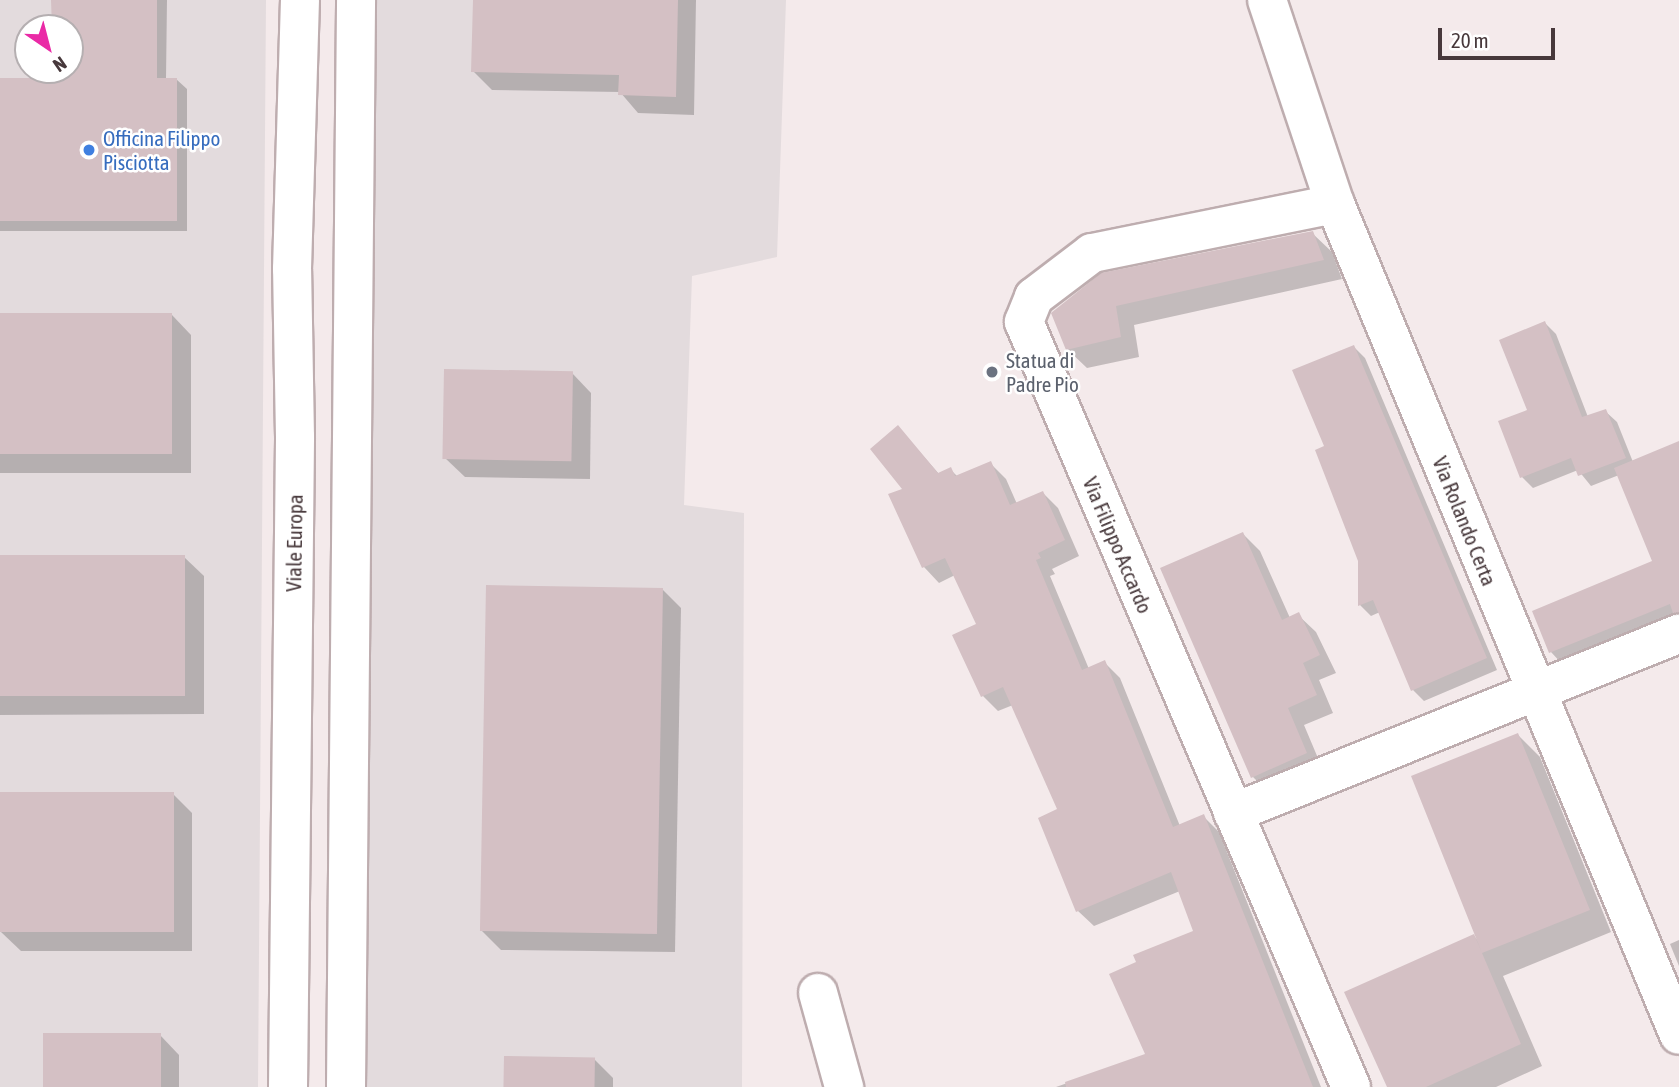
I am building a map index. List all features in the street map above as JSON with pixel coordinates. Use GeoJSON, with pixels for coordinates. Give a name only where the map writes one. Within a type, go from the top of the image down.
{"type":"FeatureCollection","features":[{"type":"Feature","properties":{"kind":"street","name":"Viale Europa"},"geometry":{"type":"LineString","coordinates":[[288,1087],[295,437],[292,269],[300,0]]}},
{"type":"Feature","properties":{"kind":"street"},"geometry":{"type":"LineString","coordinates":[[345,1087],[356,0]]}},
{"type":"Feature","properties":{"kind":"street","name":"Via Rolando Certa"},"geometry":{"type":"LineString","coordinates":[[1268,0],[1335,204],[1679,1035]]}},
{"type":"Feature","properties":{"kind":"street","name":"Via Filippo Accardo"},"geometry":{"type":"LineString","coordinates":[[1335,204],[1092,253],[1034,297],[1024,322],[1351,1087]]}},
{"type":"Feature","properties":{"kind":"street"},"geometry":{"type":"LineString","coordinates":[[295,437],[352,440]]}},
{"type":"Feature","properties":{"kind":"street"},"geometry":{"type":"LineString","coordinates":[[1233,813],[1679,634]]}},
{"type":"Feature","properties":{"kind":"street"},"geometry":{"type":"LineString","coordinates":[[818,993],[844,1087]]}},
{"type":"Feature","properties":{"kind":"shaded area"},"geometry":{"type":"Polygon","coordinates":[[[0,0],[266,0],[258,1087],[0,1087],[0,0]]]}},
{"type":"Feature","properties":{"kind":"shaded area"},"geometry":{"type":"Polygon","coordinates":[[[373,0],[786,0],[777,257],[692,276],[684,505],[744,513],[742,1087],[365,1087],[373,0]]]}},
{"type":"Feature","properties":{"kind":"building","name":"Officina Filippo Pisciotta"},"geometry":{"type":"Polygon","coordinates":[[[51,0],[157,0],[157,78],[177,78],[177,221],[0,221],[0,78],[14,78],[14,84],[84,84],[84,14],[52,14],[51,0]]]}},
{"type":"Feature","properties":{"kind":"building"},"geometry":{"type":"Polygon","coordinates":[[[473,0],[678,0],[676,97],[618,95],[619,75],[471,72],[473,0]]]}},
{"type":"Feature","properties":{"kind":"building"},"geometry":{"type":"Polygon","coordinates":[[[1313,231],[1324,260],[1116,306],[1121,337],[1066,350],[1051,313],[1101,273],[1313,231]]]}},
{"type":"Feature","properties":{"kind":"building"},"geometry":{"type":"Polygon","coordinates":[[[0,313],[172,313],[172,454],[0,454],[0,313]]]}},
{"type":"Feature","properties":{"kind":"building"},"geometry":{"type":"Polygon","coordinates":[[[1545,321],[1582,417],[1606,409],[1626,458],[1578,476],[1571,458],[1520,478],[1498,421],[1527,410],[1499,340],[1545,321]]]}},
{"type":"Feature","properties":{"kind":"building"},"geometry":{"type":"Polygon","coordinates":[[[1354,345],[1487,658],[1411,691],[1373,600],[1358,606],[1358,561],[1315,450],[1324,446],[1292,370],[1354,345]]]}},
{"type":"Feature","properties":{"kind":"building"},"geometry":{"type":"Polygon","coordinates":[[[444,369],[573,371],[571,461],[442,459],[444,369]]]}},
{"type":"Feature","properties":{"kind":"building"},"geometry":{"type":"Polygon","coordinates":[[[898,425],[938,473],[951,467],[955,476],[991,461],[1010,505],[1043,491],[1065,540],[1038,553],[1041,558],[1036,560],[1082,670],[1105,660],[1173,827],[1204,814],[1313,1087],[1066,1087],[1065,1082],[1145,1054],[1109,974],[1136,962],[1133,955],[1193,931],[1171,872],[1076,912],[1038,818],[1057,809],[1003,687],[981,697],[952,635],[976,624],[945,558],[922,568],[888,494],[902,489],[870,449],[898,425]]]}},
{"type":"Feature","properties":{"kind":"building"},"geometry":{"type":"Polygon","coordinates":[[[1679,441],[1679,613],[1673,613],[1670,604],[1549,653],[1532,611],[1652,561],[1614,468],[1679,441]]]}},
{"type":"Feature","properties":{"kind":"building"},"geometry":{"type":"Polygon","coordinates":[[[1243,532],[1282,620],[1299,612],[1320,655],[1303,663],[1317,695],[1288,708],[1307,753],[1251,778],[1160,568],[1243,532]]]}},
{"type":"Feature","properties":{"kind":"building"},"geometry":{"type":"Polygon","coordinates":[[[0,555],[185,555],[185,696],[0,696],[0,555]]]}},
{"type":"Feature","properties":{"kind":"building"},"geometry":{"type":"Polygon","coordinates":[[[486,585],[663,588],[657,934],[480,931],[486,585]]]}},
{"type":"Feature","properties":{"kind":"building"},"geometry":{"type":"Polygon","coordinates":[[[1518,733],[1590,910],[1482,953],[1411,776],[1518,733]]]}},
{"type":"Feature","properties":{"kind":"building"},"geometry":{"type":"Polygon","coordinates":[[[0,792],[174,792],[174,932],[0,932],[0,792]]]}},
{"type":"Feature","properties":{"kind":"building"},"geometry":{"type":"Polygon","coordinates":[[[1474,934],[1521,1044],[1426,1087],[1387,1087],[1344,992],[1474,934]]]}},
{"type":"Feature","properties":{"kind":"building"},"geometry":{"type":"Polygon","coordinates":[[[43,1033],[161,1033],[161,1087],[43,1087],[43,1033]]]}},
{"type":"Feature","properties":{"kind":"building"},"geometry":{"type":"Polygon","coordinates":[[[504,1056],[595,1058],[594,1087],[503,1087],[504,1056]]]}},
{"type":"Feature","properties":{"kind":"place","name":"Officina Filippo Pisciotta"},"geometry":{"type":"Point","coordinates":[89,150]}},
{"type":"Feature","properties":{"kind":"place","name":"Statua di Padre Pio"},"geometry":{"type":"Point","coordinates":[992,372]}}]}
